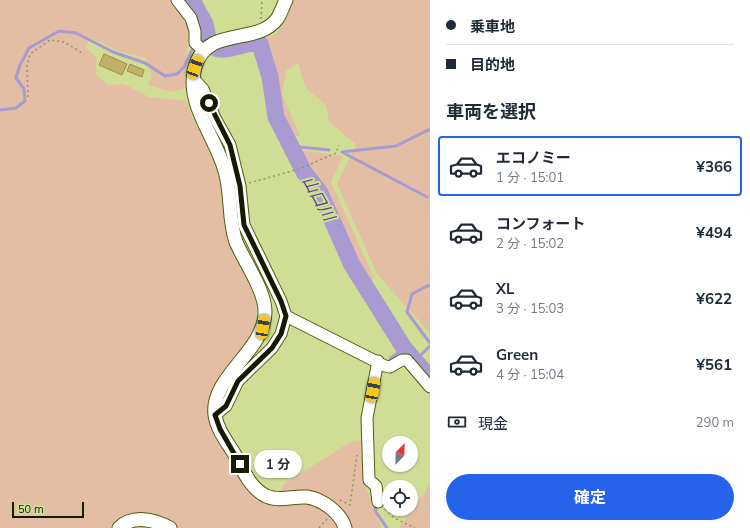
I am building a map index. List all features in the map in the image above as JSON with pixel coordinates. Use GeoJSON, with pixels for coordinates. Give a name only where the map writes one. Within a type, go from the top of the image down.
{"type":"FeatureCollection","features":[{"type":"Feature","properties":{"kind":"street"},"geometry":{"type":"LineString","coordinates":[[177,0],[191,18],[200,47],[193,78],[194,93],[199,110],[225,170],[236,242],[263,299],[265,312],[263,327],[256,340],[222,387],[216,402],[215,415],[220,429],[254,488],[266,496],[280,499],[307,497],[320,501],[334,511],[344,523],[345,528]]}},
{"type":"Feature","properties":{"kind":"street"},"geometry":{"type":"LineString","coordinates":[[200,47],[217,41],[261,31],[277,20],[286,0]]}},
{"type":"Feature","properties":{"kind":"street"},"geometry":{"type":"LineString","coordinates":[[193,78],[202,88],[215,118],[230,145],[240,186],[244,225],[281,301],[286,316],[281,334],[272,348],[238,381],[226,406],[215,415]]}},
{"type":"Feature","properties":{"kind":"street"},"geometry":{"type":"LineString","coordinates":[[286,316],[390,367],[402,360],[408,360],[430,387]]}},
{"type":"Feature","properties":{"kind":"street"},"geometry":{"type":"LineString","coordinates":[[378,361],[368,418],[369,480],[376,486],[378,502]]}},
{"type":"Feature","properties":{"kind":"street"},"geometry":{"type":"LineString","coordinates":[[119,528],[130,521],[146,519],[170,528]]}},
{"type":"Feature","properties":{"kind":"path"},"geometry":{"type":"LineString","coordinates":[[261,31],[262,0]]}},
{"type":"Feature","properties":{"kind":"path"},"geometry":{"type":"LineString","coordinates":[[28,97],[27,66],[30,54],[50,40],[64,42],[84,54]]}},
{"type":"Feature","properties":{"kind":"path"},"geometry":{"type":"LineString","coordinates":[[240,186],[306,166],[336,153],[340,145]]}},
{"type":"Feature","properties":{"kind":"path"},"geometry":{"type":"LineString","coordinates":[[339,500],[350,506],[357,453]]}},
{"type":"Feature","properties":{"kind":"path"},"geometry":{"type":"LineString","coordinates":[[378,502],[394,518],[416,528]]}},
{"type":"Feature","properties":{"kind":"shaded area"},"geometry":{"type":"Polygon","coordinates":[[[0,0],[172,0],[189,25],[185,76],[187,88],[172,92],[148,85],[152,75],[145,58],[116,50],[89,37],[86,48],[97,58],[95,74],[108,85],[124,84],[149,97],[186,101],[192,117],[219,172],[229,239],[257,303],[254,332],[213,389],[209,421],[248,492],[273,506],[284,484],[352,441],[363,440],[365,485],[382,528],[0,528],[0,0]]]}},
{"type":"Feature","properties":{"kind":"shaded area"},"geometry":{"type":"Polygon","coordinates":[[[285,0],[430,0],[430,333],[377,274],[337,184],[356,144],[329,122],[326,105],[306,88],[298,63],[286,71],[282,94],[300,136],[289,134],[280,117],[275,75],[263,39],[277,33],[287,14],[285,0]]]}},
{"type":"Feature","properties":{"kind":"shaded area"},"geometry":{"type":"Polygon","coordinates":[[[298,150],[343,156],[331,182],[374,278],[371,285],[358,265],[328,195],[298,150]]]}},
{"type":"Feature","properties":{"kind":"shaded area"},"geometry":{"type":"Polygon","coordinates":[[[430,484],[430,528],[399,528],[407,516],[418,516],[418,501],[430,484]]]}},
{"type":"Feature","properties":{"kind":"building"},"geometry":{"type":"Polygon","coordinates":[[[104,54],[127,64],[122,75],[99,65],[104,54]]]}},
{"type":"Feature","properties":{"kind":"building"},"geometry":{"type":"Polygon","coordinates":[[[130,64],[144,70],[142,77],[127,71],[130,64]]]}},
{"type":"Feature","properties":{"kind":"waterway","name":"山口川"},"geometry":{"type":"LineString","coordinates":[[192,0],[205,24],[208,38]]}},
{"type":"Feature","properties":{"kind":"waterway"},"geometry":{"type":"LineString","coordinates":[[0,110],[16,108],[25,101],[24,89],[16,78],[20,65],[29,48],[59,31],[76,33],[113,52],[145,63],[165,76],[177,74],[184,67],[192,50],[203,39],[206,32]]}},
{"type":"Feature","properties":{"kind":"waterway","name":"山口川"},"geometry":{"type":"LineString","coordinates":[[215,48],[226,49],[255,43],[260,44],[270,77],[276,117],[304,172],[320,193],[352,265],[404,348],[430,378]]}},
{"type":"Feature","properties":{"kind":"waterway"},"geometry":{"type":"LineString","coordinates":[[427,197],[342,152],[396,146],[430,129]]}},
{"type":"Feature","properties":{"kind":"waterway"},"geometry":{"type":"LineString","coordinates":[[289,143],[300,147],[329,150]]}},
{"type":"Feature","properties":{"kind":"waterway"},"geometry":{"type":"LineString","coordinates":[[430,286],[427,286],[412,294],[407,312],[430,343]]}},
{"type":"Feature","properties":{"kind":"waterway"},"geometry":{"type":"LineString","coordinates":[[415,361],[430,346]]}},
{"type":"Feature","properties":{"kind":"waterway"},"geometry":{"type":"LineString","coordinates":[[390,359],[404,348]]}},
{"type":"Feature","properties":{"kind":"waterway"},"geometry":{"type":"LineString","coordinates":[[374,502],[376,512],[387,528]]}},
{"type":"Feature","properties":{"kind":"route"},"geometry":{"type":"LineString","coordinates":[[209,103],[215,118],[230,145],[240,186],[244,225],[281,301],[286,316],[281,334],[272,348],[238,381],[226,406],[215,415],[220,429],[240,464]]}}]}
